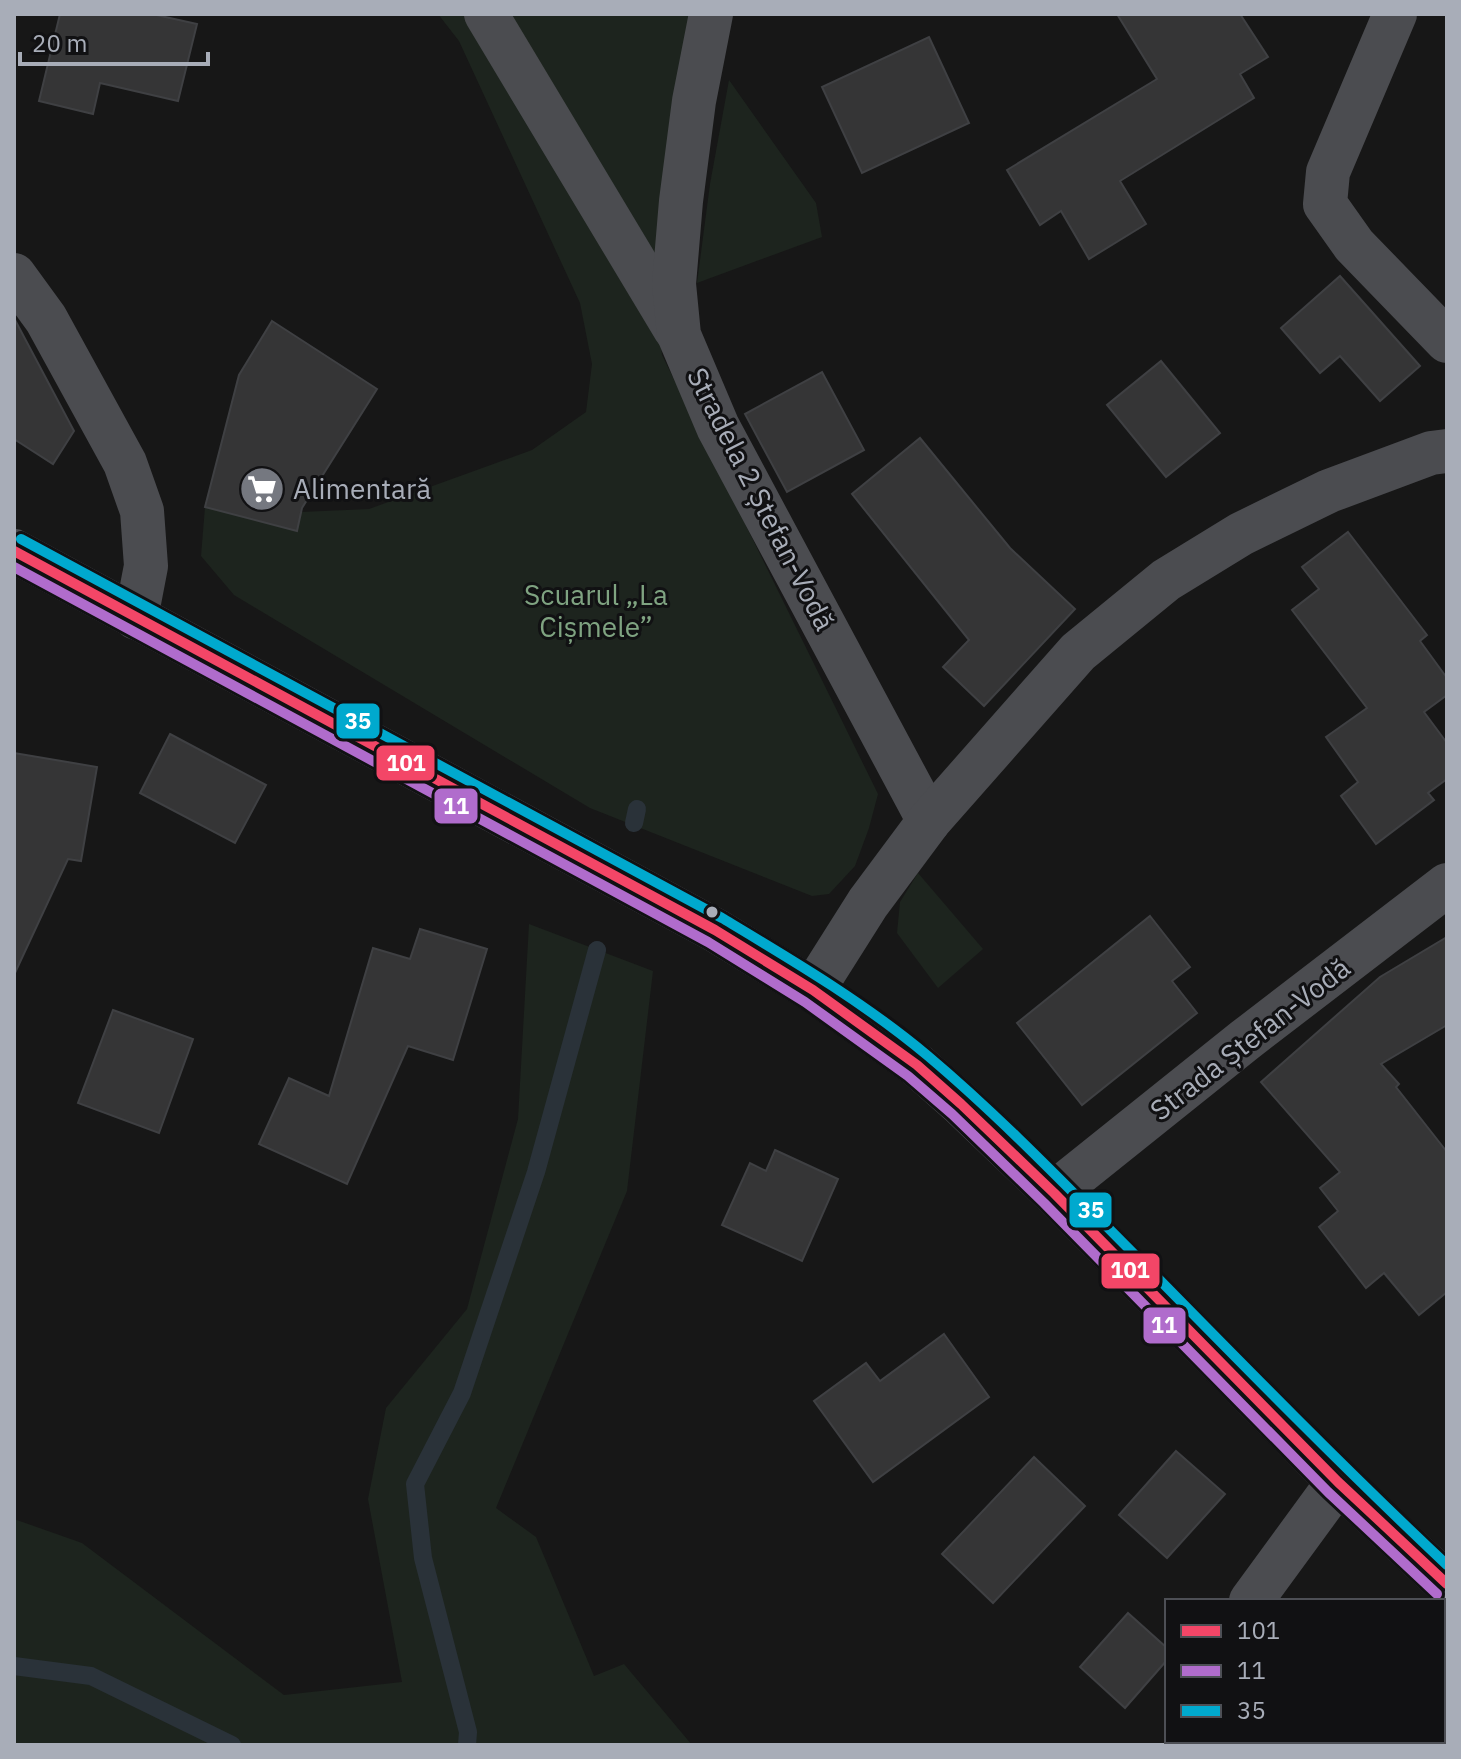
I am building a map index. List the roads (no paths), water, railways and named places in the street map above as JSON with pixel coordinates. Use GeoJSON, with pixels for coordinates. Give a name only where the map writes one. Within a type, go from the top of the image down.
{"type":"FeatureCollection","features":[{"type":"Feature","properties":{"kind":"street"},"geometry":{"type":"LineString","coordinates":[[486,14],[679,335]]}},
{"type":"Feature","properties":{"kind":"street","name":"Stradela 2 Ștefan-Vodă"},"geometry":{"type":"LineString","coordinates":[[711,14],[694,101],[681,201],[674,284],[679,335],[718,427],[929,821]]}},
{"type":"Feature","properties":{"kind":"street"},"geometry":{"type":"LineString","coordinates":[[1395,14],[1328,172],[1325,204],[1354,245],[1447,341]]}},
{"type":"Feature","properties":{"kind":"street"},"geometry":{"type":"LineString","coordinates":[[14,275],[46,319],[125,463],[142,511],[146,566],[136,618]]}},
{"type":"Feature","properties":{"kind":"street"},"geometry":{"type":"LineString","coordinates":[[813,990],[868,903],[929,821],[1078,652],[1166,580],[1241,534],[1329,491],[1431,453],[1447,451]]}},
{"type":"Feature","properties":{"kind":"street"},"geometry":{"type":"LineString","coordinates":[[20,565],[136,618],[715,930],[813,990],[917,1065],[1054,1193],[1338,1482],[1447,1584]]}},
{"type":"Feature","properties":{"kind":"street","name":"Strada Ștefan-Vodă"},"geometry":{"type":"LineString","coordinates":[[1054,1193],[1245,1040],[1447,885]]}},
{"type":"Feature","properties":{"kind":"street"},"geometry":{"type":"LineString","coordinates":[[1252,1599],[1338,1482]]}},
{"type":"Feature","properties":{"kind":"waterway"},"geometry":{"type":"LineString","coordinates":[[634,823],[637,809]]}},
{"type":"Feature","properties":{"kind":"waterway"},"geometry":{"type":"LineString","coordinates":[[467,1745],[468,1732],[423,1558],[415,1484],[462,1393],[536,1172],[597,950]]}},
{"type":"Feature","properties":{"kind":"waterway"},"geometry":{"type":"LineString","coordinates":[[14,1666],[91,1676],[232,1745]]}},
{"type":"Feature","properties":{"kind":"place","name":"Alimentară"},"geometry":{"type":"Point","coordinates":[262,489]}},
{"type":"Feature","properties":{"kind":"park label","name":"Scuarul „La Cișmele”"},"geometry":{"type":"Point","coordinates":[596,611]}}]}
